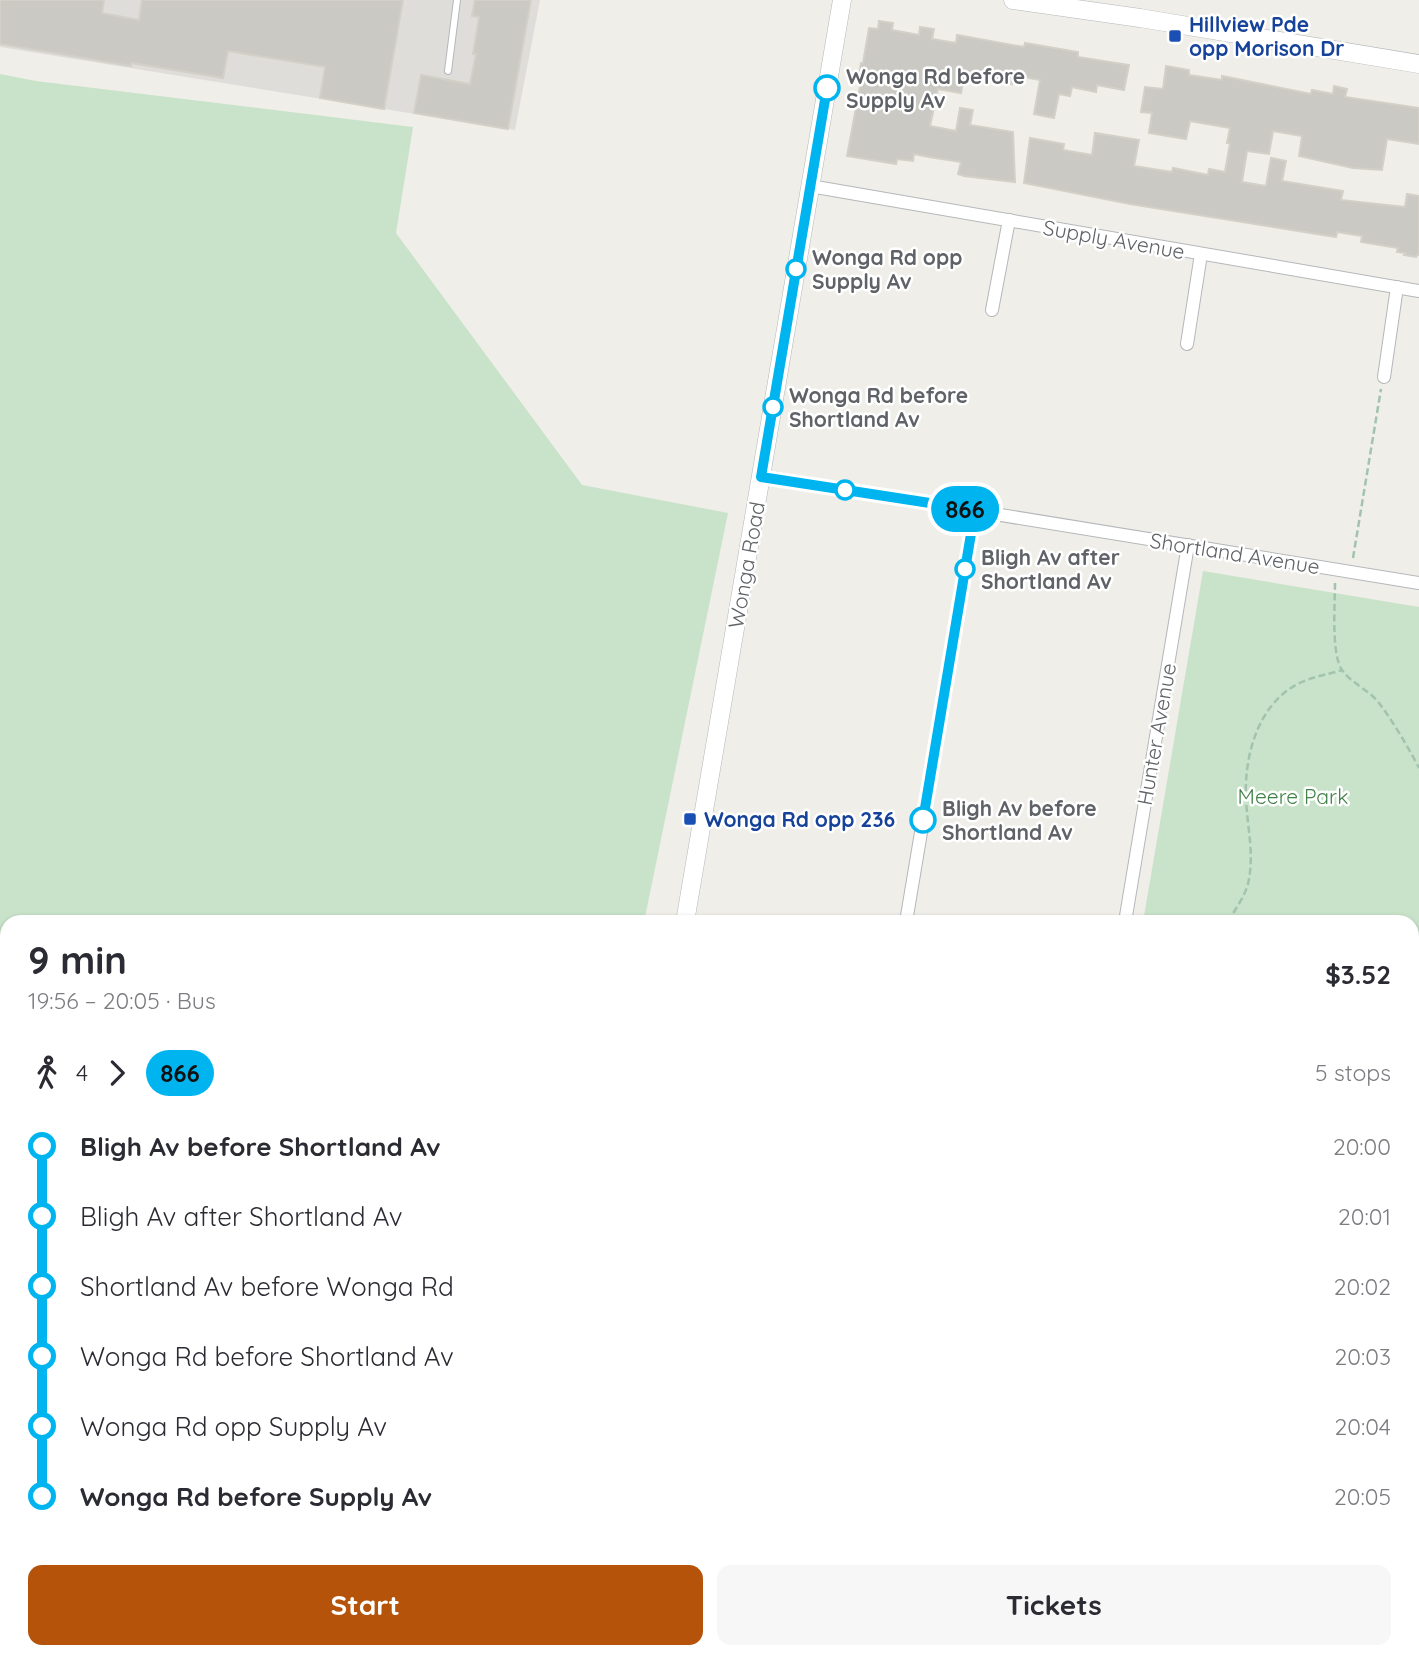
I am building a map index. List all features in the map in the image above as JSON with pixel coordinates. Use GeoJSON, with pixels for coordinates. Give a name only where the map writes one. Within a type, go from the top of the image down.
{"type":"FeatureCollection","features":[{"type":"Feature","properties":{"kind":"street","name":"Wonga Road"},"geometry":{"type":"LineString","coordinates":[[686,915],[842,0]]}},
{"type":"Feature","properties":{"kind":"street"},"geometry":{"type":"LineString","coordinates":[[1013,0],[1061,4],[1419,64]]}},
{"type":"Feature","properties":{"kind":"street","name":"Supply Avenue"},"geometry":{"type":"LineString","coordinates":[[810,186],[1419,291]]}},
{"type":"Feature","properties":{"kind":"street"},"geometry":{"type":"LineString","coordinates":[[992,310],[1009,220]]}},
{"type":"Feature","properties":{"kind":"street"},"geometry":{"type":"LineString","coordinates":[[1187,344],[1201,254]]}},
{"type":"Feature","properties":{"kind":"street"},"geometry":{"type":"LineString","coordinates":[[1384,377],[1397,287]]}},
{"type":"Feature","properties":{"kind":"street","name":"Shortland Avenue"},"geometry":{"type":"LineString","coordinates":[[761,477],[1419,583]]}},
{"type":"Feature","properties":{"kind":"street"},"geometry":{"type":"LineString","coordinates":[[907,915],[975,510]]}},
{"type":"Feature","properties":{"kind":"street","name":"Hunter Avenue"},"geometry":{"type":"LineString","coordinates":[[1126,915],[1188,545]]}},
{"type":"Feature","properties":{"kind":"lane"},"geometry":{"type":"LineString","coordinates":[[448,71],[457,0]]}},
{"type":"Feature","properties":{"kind":"path"},"geometry":{"type":"LineString","coordinates":[[1350,572],[1384,377]]}},
{"type":"Feature","properties":{"kind":"path"},"geometry":{"type":"LineString","coordinates":[[1336,569],[1334,622],[1342,670],[1379,704],[1405,740],[1419,768]]}},
{"type":"Feature","properties":{"kind":"path"},"geometry":{"type":"LineString","coordinates":[[1232,915],[1249,881],[1252,849],[1246,797],[1247,765],[1249,751],[1261,722],[1287,690],[1314,676],[1342,670]]}},
{"type":"Feature","properties":{"kind":"shaded area"},"geometry":{"type":"Polygon","coordinates":[[[0,0],[540,0],[515,130],[0,47],[0,0]]]}},
{"type":"Feature","properties":{"kind":"green space"},"geometry":{"type":"Polygon","coordinates":[[[0,74],[36,81],[413,127],[396,233],[582,485],[728,513],[645,915],[0,915],[0,74]]]}},
{"type":"Feature","properties":{"kind":"green space","name":"Meere Park"},"geometry":{"type":"Polygon","coordinates":[[[1203,571],[1419,607],[1419,915],[1144,915],[1203,571]]]}},
{"type":"Feature","properties":{"kind":"building"},"geometry":{"type":"Polygon","coordinates":[[[0,0],[104,0],[102,13],[139,20],[142,0],[403,0],[384,109],[320,98],[325,67],[228,51],[223,78],[0,44],[0,0]]]}},
{"type":"Feature","properties":{"kind":"building"},"geometry":{"type":"Polygon","coordinates":[[[475,0],[531,0],[508,129],[414,113],[421,75],[470,84],[479,17],[472,16],[475,0]]]}},
{"type":"Feature","properties":{"kind":"building"},"geometry":{"type":"Polygon","coordinates":[[[879,21],[893,23],[892,30],[919,35],[920,27],[934,29],[932,39],[956,43],[957,35],[1024,47],[1025,43],[1078,52],[1078,57],[1129,65],[1124,90],[1097,85],[1096,92],[1072,87],[1070,96],[1059,94],[1054,118],[1034,114],[1040,80],[1012,75],[1012,84],[964,76],[961,93],[938,89],[930,126],[956,131],[960,108],[973,110],[970,125],[1013,132],[1015,182],[964,176],[958,174],[961,162],[914,154],[913,161],[897,159],[896,164],[847,156],[869,28],[878,29],[879,21]]]}},
{"type":"Feature","properties":{"kind":"building"},"geometry":{"type":"Polygon","coordinates":[[[1166,66],[1189,70],[1189,75],[1222,80],[1222,76],[1311,94],[1312,90],[1333,94],[1334,86],[1347,89],[1345,97],[1419,108],[1419,144],[1387,139],[1382,170],[1353,168],[1299,156],[1302,136],[1273,131],[1269,154],[1247,151],[1242,182],[1266,186],[1271,158],[1286,161],[1282,181],[1343,191],[1341,200],[1405,207],[1407,194],[1419,196],[1419,255],[1404,255],[1405,253],[1397,252],[1398,248],[1361,242],[1362,236],[1337,232],[1336,237],[1130,204],[1024,183],[1030,138],[1064,144],[1063,150],[1092,155],[1095,133],[1139,140],[1134,166],[1172,172],[1173,168],[1208,175],[1209,169],[1225,172],[1230,128],[1190,121],[1186,139],[1149,133],[1152,113],[1141,112],[1145,87],[1163,89],[1166,66]]]}},
{"type":"Feature","properties":{"kind":"bus line","name":"866"},"geometry":{"type":"LineString","coordinates":[[827,88],[761,477],[975,510],[923,820]]}},
{"type":"Feature","properties":{"kind":"place","name":"Hillview Pde opp Morison Dr"},"geometry":{"type":"Point","coordinates":[1175,36]}},
{"type":"Feature","properties":{"kind":"place","name":"Wonga Rd before Supply Av"},"geometry":{"type":"Point","coordinates":[827,88]}},
{"type":"Feature","properties":{"kind":"place","name":"Wonga Rd opp Supply Av"},"geometry":{"type":"Point","coordinates":[796,269]}},
{"type":"Feature","properties":{"kind":"place","name":"Wonga Rd before Shortland Av"},"geometry":{"type":"Point","coordinates":[773,407]}},
{"type":"Feature","properties":{"kind":"place","name":"Bligh Av after Shortland Av"},"geometry":{"type":"Point","coordinates":[965,569]}},
{"type":"Feature","properties":{"kind":"place","name":"Wonga Rd opp 236"},"geometry":{"type":"Point","coordinates":[690,819]}},
{"type":"Feature","properties":{"kind":"place","name":"Bligh Av before Shortland Av"},"geometry":{"type":"Point","coordinates":[923,820]}}]}
